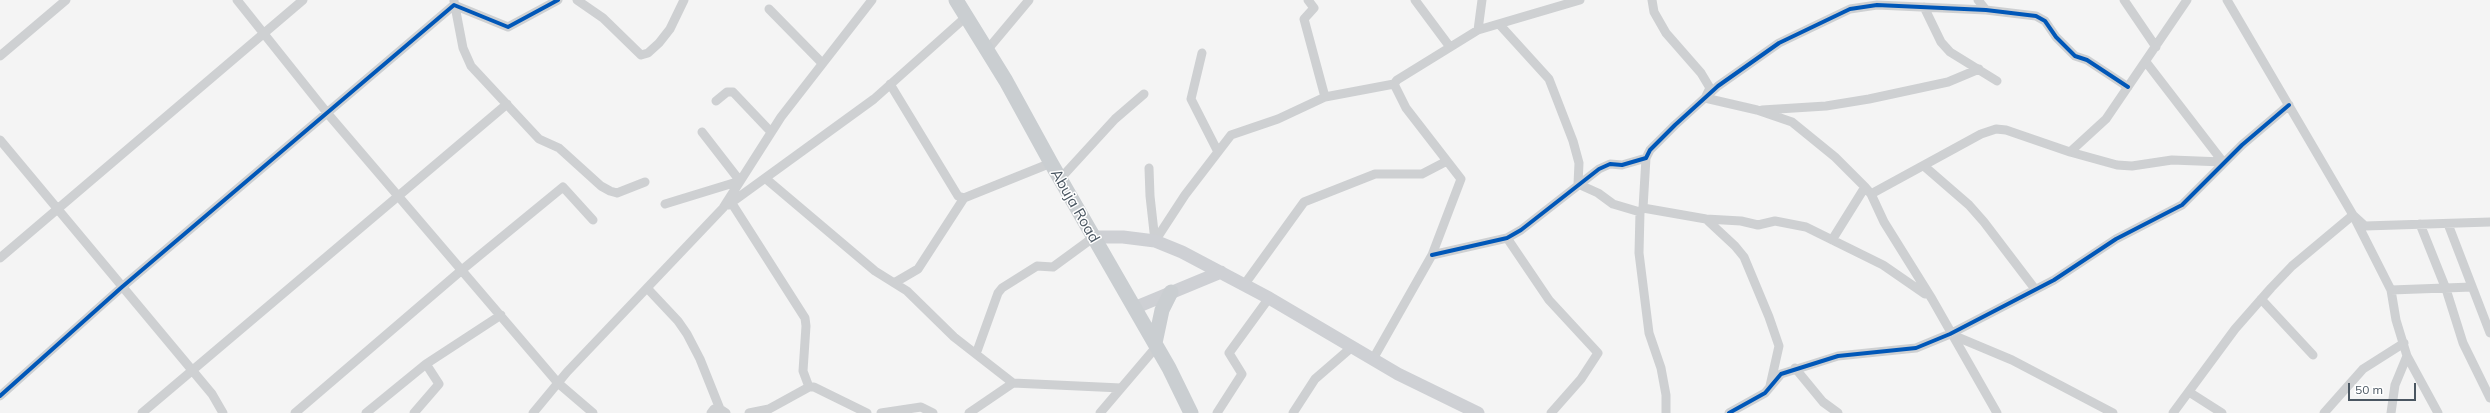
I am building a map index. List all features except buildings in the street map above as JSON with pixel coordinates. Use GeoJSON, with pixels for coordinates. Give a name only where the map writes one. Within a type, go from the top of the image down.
{"type":"FeatureCollection","features":[{"type":"Feature","properties":{"kind":"main road","name":"Abuja Road"},"geometry":{"type":"LineString","coordinates":[[956,0],[988,49],[1051,164],[1156,345],[1192,413]]}},
{"type":"Feature","properties":{"kind":"main road"},"geometry":{"type":"LineString","coordinates":[[1156,345],[1162,310],[1171,292]]}},
{"type":"Feature","properties":{"kind":"street"},"geometry":{"type":"LineString","coordinates":[[0,56],[66,0]]}},
{"type":"Feature","properties":{"kind":"street"},"geometry":{"type":"LineString","coordinates":[[237,0],[328,114],[463,269],[558,383],[593,413]]}},
{"type":"Feature","properties":{"kind":"street"},"geometry":{"type":"LineString","coordinates":[[0,258],[58,207],[264,35],[303,0]]}},
{"type":"Feature","properties":{"kind":"street"},"geometry":{"type":"LineString","coordinates":[[454,3],[508,26],[558,0]]}},
{"type":"Feature","properties":{"kind":"street"},"geometry":{"type":"LineString","coordinates":[[577,0],[603,18],[641,55],[648,53],[659,43],[670,29],[684,0]]}},
{"type":"Feature","properties":{"kind":"street"},"geometry":{"type":"LineString","coordinates":[[723,208],[770,132],[822,62],[872,0]]}},
{"type":"Feature","properties":{"kind":"street"},"geometry":{"type":"LineString","coordinates":[[988,49],[1029,0]]}},
{"type":"Feature","properties":{"kind":"street"},"geometry":{"type":"LineString","coordinates":[[1308,0],[1314,8],[1304,19],[1325,97]]}},
{"type":"Feature","properties":{"kind":"street"},"geometry":{"type":"LineString","coordinates":[[1415,0],[1450,47]]}},
{"type":"Feature","properties":{"kind":"street"},"geometry":{"type":"LineString","coordinates":[[1478,30],[1482,0]]}},
{"type":"Feature","properties":{"kind":"street"},"geometry":{"type":"LineString","coordinates":[[1155,241],[1185,195],[1231,135],[1278,119],[1325,97],[1394,84],[1397,80],[1478,30],[1580,0]]}},
{"type":"Feature","properties":{"kind":"street"},"geometry":{"type":"LineString","coordinates":[[1652,0],[1654,12],[1666,33],[1701,73],[1710,88],[1705,98]]}},
{"type":"Feature","properties":{"kind":"street"},"geometry":{"type":"LineString","coordinates":[[1978,0],[1986,10]]}},
{"type":"Feature","properties":{"kind":"street"},"geometry":{"type":"LineString","coordinates":[[2124,0],[2156,48]]}},
{"type":"Feature","properties":{"kind":"street"},"geometry":{"type":"LineString","coordinates":[[2070,152],[2106,119],[2156,48],[2186,0]]}},
{"type":"Feature","properties":{"kind":"street"},"geometry":{"type":"LineString","coordinates":[[2227,0],[2353,215],[2391,290],[2396,320],[2407,356],[2438,413]]}},
{"type":"Feature","properties":{"kind":"street"},"geometry":{"type":"LineString","coordinates":[[454,3],[463,48],[472,66],[539,139],[559,148],[601,186],[610,191],[617,193],[645,182]]}},
{"type":"Feature","properties":{"kind":"street"},"geometry":{"type":"LineString","coordinates":[[0,396],[122,287],[328,114],[454,3]]}},
{"type":"Feature","properties":{"kind":"street"},"geometry":{"type":"LineString","coordinates":[[1666,413],[1661,368],[1649,333],[1639,253],[1646,158],[1660,140],[1705,98],[1780,43],[1850,9],[1877,5],[1986,10],[2024,14],[2045,21],[2056,37],[2075,56],[2087,60],[2128,87]]}},
{"type":"Feature","properties":{"kind":"street"},"geometry":{"type":"LineString","coordinates":[[1924,7],[1941,42],[1950,52],[1997,81]]}},
{"type":"Feature","properties":{"kind":"street"},"geometry":{"type":"LineString","coordinates":[[769,9],[822,62]]}},
{"type":"Feature","properties":{"kind":"street"},"geometry":{"type":"LineString","coordinates":[[533,413],[558,383],[723,208],[874,99],[967,16]]}},
{"type":"Feature","properties":{"kind":"street"},"geometry":{"type":"LineString","coordinates":[[1499,24],[1549,79],[1574,141],[1579,163],[1578,184]]}},
{"type":"Feature","properties":{"kind":"street"},"geometry":{"type":"LineString","coordinates":[[1202,53],[1191,99],[1218,152]]}},
{"type":"Feature","properties":{"kind":"street"},"geometry":{"type":"LineString","coordinates":[[2146,62],[2223,162]]}},
{"type":"Feature","properties":{"kind":"street"},"geometry":{"type":"LineString","coordinates":[[1757,110],[1826,106],[1869,99],[1948,82],[1979,69]]}},
{"type":"Feature","properties":{"kind":"street"},"geometry":{"type":"LineString","coordinates":[[890,84],[954,194],[964,198]]}},
{"type":"Feature","properties":{"kind":"street"},"geometry":{"type":"LineString","coordinates":[[1373,359],[1432,255],[1461,179],[1406,108],[1394,84]]}},
{"type":"Feature","properties":{"kind":"street"},"geometry":{"type":"LineString","coordinates":[[716,101],[727,92],[733,92],[770,132]]}},
{"type":"Feature","properties":{"kind":"street"},"geometry":{"type":"LineString","coordinates":[[1060,179],[1114,119],[1144,94]]}},
{"type":"Feature","properties":{"kind":"street"},"geometry":{"type":"LineString","coordinates":[[1705,98],[1757,110],[1792,122],[1835,157],[1868,190],[1884,222],[1932,299],[1950,334],[1997,413]]}},
{"type":"Feature","properties":{"kind":"street"},"geometry":{"type":"LineString","coordinates":[[142,413],[191,369],[507,104]]}},
{"type":"Feature","properties":{"kind":"street"},"geometry":{"type":"LineString","coordinates":[[1729,413],[1765,393],[1781,374],[1795,368],[1838,356],[1916,348],[1950,334],[2054,280],[2116,239],[2182,205],[2223,162],[2289,105]]}},
{"type":"Feature","properties":{"kind":"street"},"geometry":{"type":"LineString","coordinates":[[1832,240],[1868,190],[1924,166],[1982,134],[1996,129],[2006,130],[2070,152],[2117,165],[2132,166],[2172,160],[2223,162]]}},
{"type":"Feature","properties":{"kind":"street"},"geometry":{"type":"LineString","coordinates":[[702,132],[740,181]]}},
{"type":"Feature","properties":{"kind":"street"},"geometry":{"type":"LineString","coordinates":[[0,140],[58,207],[122,287],[212,394],[223,413]]}},
{"type":"Feature","properties":{"kind":"street"},"geometry":{"type":"LineString","coordinates":[[1432,255],[1507,238],[1521,230],[1599,169],[1610,164],[1622,165],[1646,158]]}},
{"type":"Feature","properties":{"kind":"street"},"geometry":{"type":"LineString","coordinates":[[1244,285],[1304,202],[1375,174],[1422,174],[1447,161]]}},
{"type":"Feature","properties":{"kind":"street"},"geometry":{"type":"LineString","coordinates":[[894,283],[918,269],[964,198],[1051,164]]}},
{"type":"Feature","properties":{"kind":"street"},"geometry":{"type":"LineString","coordinates":[[1924,166],[1968,205],[1984,222],[2035,289]]}},
{"type":"Feature","properties":{"kind":"street"},"geometry":{"type":"LineString","coordinates":[[1149,168],[1150,196],[1155,241]]}},
{"type":"Feature","properties":{"kind":"street"},"geometry":{"type":"LineString","coordinates":[[765,178],[875,271],[908,291],[954,338],[1013,384]]}},
{"type":"Feature","properties":{"kind":"street"},"geometry":{"type":"LineString","coordinates":[[665,204],[740,181]]}},
{"type":"Feature","properties":{"kind":"street"},"geometry":{"type":"LineString","coordinates":[[1578,184],[1598,193],[1613,204],[1641,210],[1706,220],[1741,221],[1758,225],[1775,221],[1806,227],[1883,265],[1908,280],[1932,299]]}},
{"type":"Feature","properties":{"kind":"street"},"geometry":{"type":"LineString","coordinates":[[295,413],[463,269],[563,187],[593,220]]}},
{"type":"Feature","properties":{"kind":"street"},"geometry":{"type":"LineString","coordinates":[[731,202],[805,318],[806,326],[803,371],[809,387]]}},
{"type":"Feature","properties":{"kind":"street"},"geometry":{"type":"LineString","coordinates":[[2353,215],[2365,226],[2490,222]]}},
{"type":"Feature","properties":{"kind":"street"},"geometry":{"type":"LineString","coordinates":[[2173,413],[2235,329],[2261,299],[2292,266],[2353,215]]}},
{"type":"Feature","properties":{"kind":"street"},"geometry":{"type":"LineString","coordinates":[[1706,220],[1736,246],[1744,257],[1769,317],[1779,346],[1770,387]]}},
{"type":"Feature","properties":{"kind":"street"},"geometry":{"type":"LineString","coordinates":[[2420,224],[2446,289],[2463,343],[2490,398]]}},
{"type":"Feature","properties":{"kind":"street"},"geometry":{"type":"LineString","coordinates":[[2448,224],[2490,333]]}},
{"type":"Feature","properties":{"kind":"street"},"geometry":{"type":"LineString","coordinates":[[976,354],[998,293],[1002,288],[1037,266],[1053,266],[1094,237],[1122,237],[1155,241],[1182,252],[1270,298],[1373,359],[1478,413]]}},
{"type":"Feature","properties":{"kind":"street"},"geometry":{"type":"LineString","coordinates":[[1507,238],[1549,300],[1598,353],[1580,379],[1551,413]]}},
{"type":"Feature","properties":{"kind":"street"},"geometry":{"type":"LineString","coordinates":[[1134,308],[1221,272]]}},
{"type":"Feature","properties":{"kind":"street"},"geometry":{"type":"LineString","coordinates":[[2391,290],[2472,287]]}},
{"type":"Feature","properties":{"kind":"street"},"geometry":{"type":"LineString","coordinates":[[647,288],[678,321],[687,334],[723,411]]}},
{"type":"Feature","properties":{"kind":"street"},"geometry":{"type":"LineString","coordinates":[[1217,413],[1242,374],[1229,353],[1270,298]]}},
{"type":"Feature","properties":{"kind":"street"},"geometry":{"type":"LineString","coordinates":[[2261,299],[2313,356]]}},
{"type":"Feature","properties":{"kind":"street"},"geometry":{"type":"LineString","coordinates":[[366,413],[426,364],[501,315]]}},
{"type":"Feature","properties":{"kind":"street"},"geometry":{"type":"LineString","coordinates":[[1950,334],[2012,360],[2113,413]]}},
{"type":"Feature","properties":{"kind":"street"},"geometry":{"type":"LineString","coordinates":[[2327,412],[2363,369],[2404,343]]}},
{"type":"Feature","properties":{"kind":"street"},"geometry":{"type":"LineString","coordinates":[[1100,413],[1156,345]]}},
{"type":"Feature","properties":{"kind":"street"},"geometry":{"type":"LineString","coordinates":[[1293,413],[1315,379],[1352,347]]}},
{"type":"Feature","properties":{"kind":"street"},"geometry":{"type":"LineString","coordinates":[[2391,413],[2395,384],[2407,356]]}},
{"type":"Feature","properties":{"kind":"street"},"geometry":{"type":"LineString","coordinates":[[414,413],[438,384],[426,364]]}},
{"type":"Feature","properties":{"kind":"street"},"geometry":{"type":"LineString","coordinates":[[1795,368],[1823,402],[1838,413]]}},
{"type":"Feature","properties":{"kind":"street"},"geometry":{"type":"LineString","coordinates":[[969,413],[1013,384],[1121,388]]}},
{"type":"Feature","properties":{"kind":"street"},"geometry":{"type":"LineString","coordinates":[[749,413],[769,409],[809,387],[814,387],[867,413]]}},
{"type":"Feature","properties":{"kind":"street"},"geometry":{"type":"LineString","coordinates":[[2188,392],[2222,413]]}},
{"type":"Feature","properties":{"kind":"street"},"geometry":{"type":"LineString","coordinates":[[881,413],[921,408],[933,413]]}},
{"type":"Feature","properties":{"kind":"street"},"geometry":{"type":"LineString","coordinates":[[711,413],[714,409],[723,411]]}},
{"type":"Feature","properties":{"kind":"cycle path"},"geometry":{"type":"LineString","coordinates":[[0,396],[122,287],[454,5],[508,27],[558,0]]}},
{"type":"Feature","properties":{"kind":"cycle path"},"geometry":{"type":"LineString","coordinates":[[1432,255],[1507,238],[1521,230],[1599,169],[1610,164],[1622,165],[1646,158],[1650,150],[1718,86],[1779,43],[1850,9],[1877,5],[1986,10],[2036,16],[2045,21],[2056,37],[2075,56],[2087,60],[2128,87]]}},
{"type":"Feature","properties":{"kind":"cycle path"},"geometry":{"type":"LineString","coordinates":[[1729,413],[1765,393],[1781,374],[1838,356],[1916,348],[1950,334],[2054,280],[2116,239],[2182,205],[2242,145],[2289,105]]}}]}
